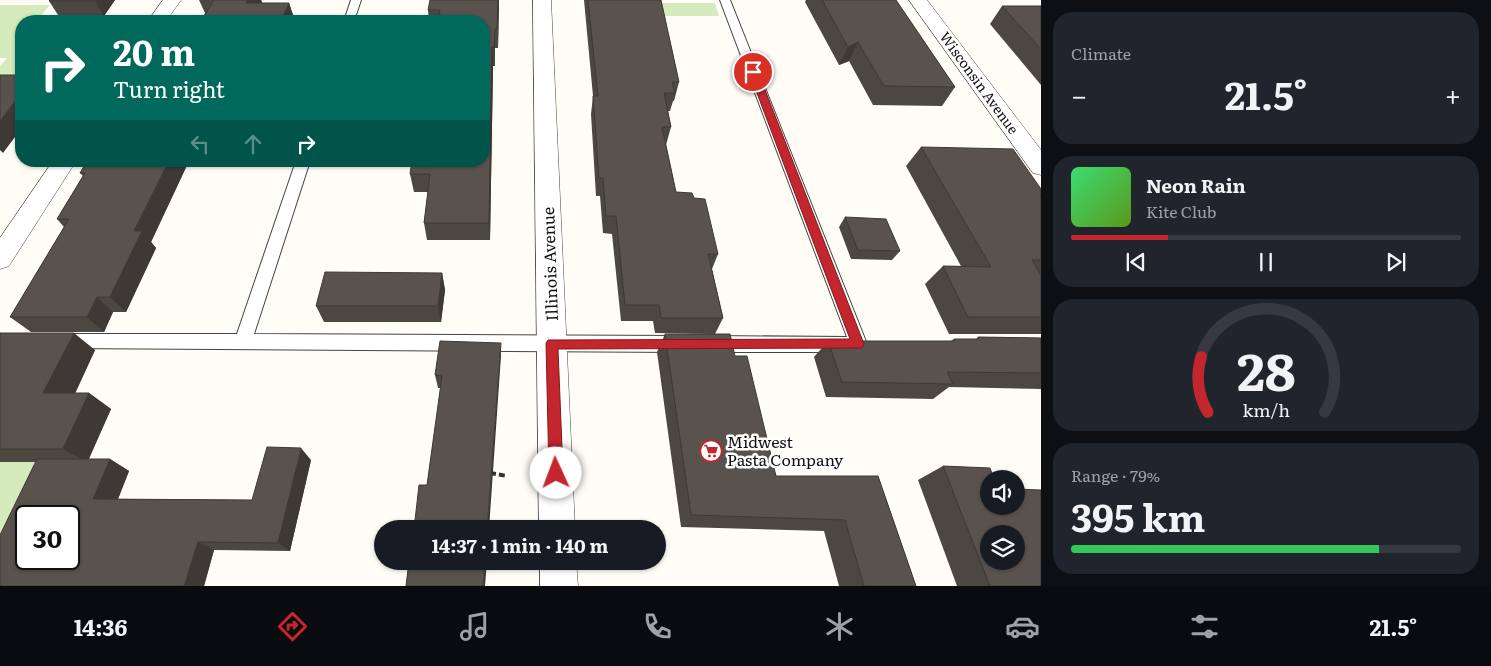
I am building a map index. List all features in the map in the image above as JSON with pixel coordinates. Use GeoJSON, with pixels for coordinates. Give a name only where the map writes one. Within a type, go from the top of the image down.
{"type":"FeatureCollection","features":[{"type":"Feature","properties":{"kind":"street"},"geometry":{"type":"LineString","coordinates":[[162,15],[172,0]]}},
{"type":"Feature","properties":{"kind":"street","name":"Illinois Avenue"},"geometry":{"type":"LineString","coordinates":[[542,0],[558,520]]}},
{"type":"Feature","properties":{"kind":"street","name":"Wisconsin Avenue"},"geometry":{"type":"LineString","coordinates":[[918,0],[1041,167]]}},
{"type":"Feature","properties":{"kind":"street"},"geometry":{"type":"LineString","coordinates":[[0,259],[61,167]]}},
{"type":"Feature","properties":{"kind":"street"},"geometry":{"type":"LineString","coordinates":[[558,570],[559,586]]}},
{"type":"Feature","properties":{"kind":"lane"},"geometry":{"type":"LineString","coordinates":[[351,15],[356,0]]}},
{"type":"Feature","properties":{"kind":"lane"},"geometry":{"type":"LineString","coordinates":[[726,0],[858,344]]}},
{"type":"Feature","properties":{"kind":"lane"},"geometry":{"type":"LineString","coordinates":[[243,342],[301,167]]}},
{"type":"Feature","properties":{"kind":"lane"},"geometry":{"type":"LineString","coordinates":[[49,341],[877,344]]}},
{"type":"Feature","properties":{"kind":"path"},"geometry":{"type":"LineString","coordinates":[[481,473],[506,476]]}},
{"type":"Feature","properties":{"kind":"green space"},"geometry":{"type":"Polygon","coordinates":[[[585,3],[715,3],[719,16],[587,16],[585,3]]]}},
{"type":"Feature","properties":{"kind":"green space"},"geometry":{"type":"Polygon","coordinates":[[[0,5],[50,5],[41,15],[15,15],[15,85],[0,85],[0,66],[7,58],[0,58],[0,5]]]}},
{"type":"Feature","properties":{"kind":"green space"},"geometry":{"type":"Polygon","coordinates":[[[0,454],[42,462],[22,505],[15,505],[15,519],[0,551],[0,454]]]}},
{"type":"Feature","properties":{"kind":"building"},"geometry":{"type":"Polygon","coordinates":[[[50,0],[96,0],[49,1],[50,0]]]}},
{"type":"Feature","properties":{"kind":"building"},"geometry":{"type":"Polygon","coordinates":[[[214,0],[248,0],[246,3],[289,3],[284,15],[205,15],[214,0]]]}},
{"type":"Feature","properties":{"kind":"building"},"geometry":{"type":"Polygon","coordinates":[[[430,0],[498,0],[497,29],[495,29],[494,47],[492,47],[490,164],[490,15],[439,15],[440,10],[428,10],[430,0]]]}},
{"type":"Feature","properties":{"kind":"building"},"geometry":{"type":"Polygon","coordinates":[[[588,0],[661,0],[679,82],[672,82],[675,93],[664,93],[671,127],[662,127],[676,192],[692,193],[694,198],[705,199],[718,254],[708,254],[723,318],[661,318],[659,305],[625,305],[616,216],[606,216],[603,178],[599,178],[593,96],[598,96],[588,0]]]}},
{"type":"Feature","properties":{"kind":"building"},"geometry":{"type":"Polygon","coordinates":[[[822,0],[896,0],[955,87],[884,86],[858,42],[848,47],[822,0]]]}},
{"type":"Feature","properties":{"kind":"building"},"geometry":{"type":"Polygon","coordinates":[[[1002,6],[1041,6],[1041,49],[1002,6]]]}},
{"type":"Feature","properties":{"kind":"building"},"geometry":{"type":"Polygon","coordinates":[[[0,75],[15,75],[15,101],[0,121],[0,75]]]}},
{"type":"Feature","properties":{"kind":"building"},"geometry":{"type":"Polygon","coordinates":[[[921,147],[1013,149],[1041,189],[1041,260],[1032,260],[1041,275],[1041,317],[968,317],[943,266],[991,267],[921,147]]]}},
{"type":"Feature","properties":{"kind":"building"},"geometry":{"type":"Polygon","coordinates":[[[84,167],[166,167],[134,231],[142,231],[110,297],[97,297],[87,317],[10,317],[69,219],[57,219],[85,173],[80,173],[84,167]]]}},
{"type":"Feature","properties":{"kind":"building"},"geometry":{"type":"Polygon","coordinates":[[[411,167],[490,167],[489,223],[424,223],[430,174],[410,174],[411,167]]]}},
{"type":"Feature","properties":{"kind":"building"},"geometry":{"type":"Polygon","coordinates":[[[845,217],[886,219],[900,251],[858,250],[845,217]]]}},
{"type":"Feature","properties":{"kind":"building"},"geometry":{"type":"Polygon","coordinates":[[[325,272],[442,273],[438,306],[316,306],[325,272]]]}},
{"type":"Feature","properties":{"kind":"building"},"geometry":{"type":"Polygon","coordinates":[[[0,333],[74,333],[43,393],[89,393],[63,449],[0,449],[0,333]]]}},
{"type":"Feature","properties":{"kind":"building"},"geometry":{"type":"Polygon","coordinates":[[[665,334],[730,334],[735,356],[747,356],[776,476],[878,476],[916,586],[864,586],[845,520],[691,515],[665,334]]]}},
{"type":"Feature","properties":{"kind":"building"},"geometry":{"type":"Polygon","coordinates":[[[978,337],[1041,338],[1041,373],[947,372],[953,384],[842,382],[828,341],[955,341],[954,339],[979,339],[978,337]]]}},
{"type":"Feature","properties":{"kind":"building"},"geometry":{"type":"Polygon","coordinates":[[[440,341],[501,343],[488,520],[415,520],[419,485],[427,485],[442,376],[435,375],[440,341]]]}},
{"type":"Feature","properties":{"kind":"building"},"geometry":{"type":"Polygon","coordinates":[[[267,447],[301,448],[278,543],[198,542],[184,586],[0,586],[0,535],[37,459],[110,459],[93,499],[252,500],[267,447]]]}},
{"type":"Feature","properties":{"kind":"building"},"geometry":{"type":"Polygon","coordinates":[[[943,466],[990,468],[991,470],[980,470],[980,515],[1025,515],[1025,489],[1041,490],[1041,586],[990,586],[984,570],[1025,570],[1025,525],[980,525],[980,560],[943,466]]]}},
{"type":"Feature","properties":{"kind":"building"},"geometry":{"type":"Polygon","coordinates":[[[408,570],[484,570],[483,586],[406,586],[408,570]]]}},
{"type":"Feature","properties":{"kind":"place","name":"Midwest Pasta Company"},"geometry":{"type":"Point","coordinates":[711,451]}},
{"type":"Feature","properties":{"kind":"route"},"geometry":{"type":"LineString","coordinates":[[556,473],[552,343],[858,344],[753,72]]}}]}
